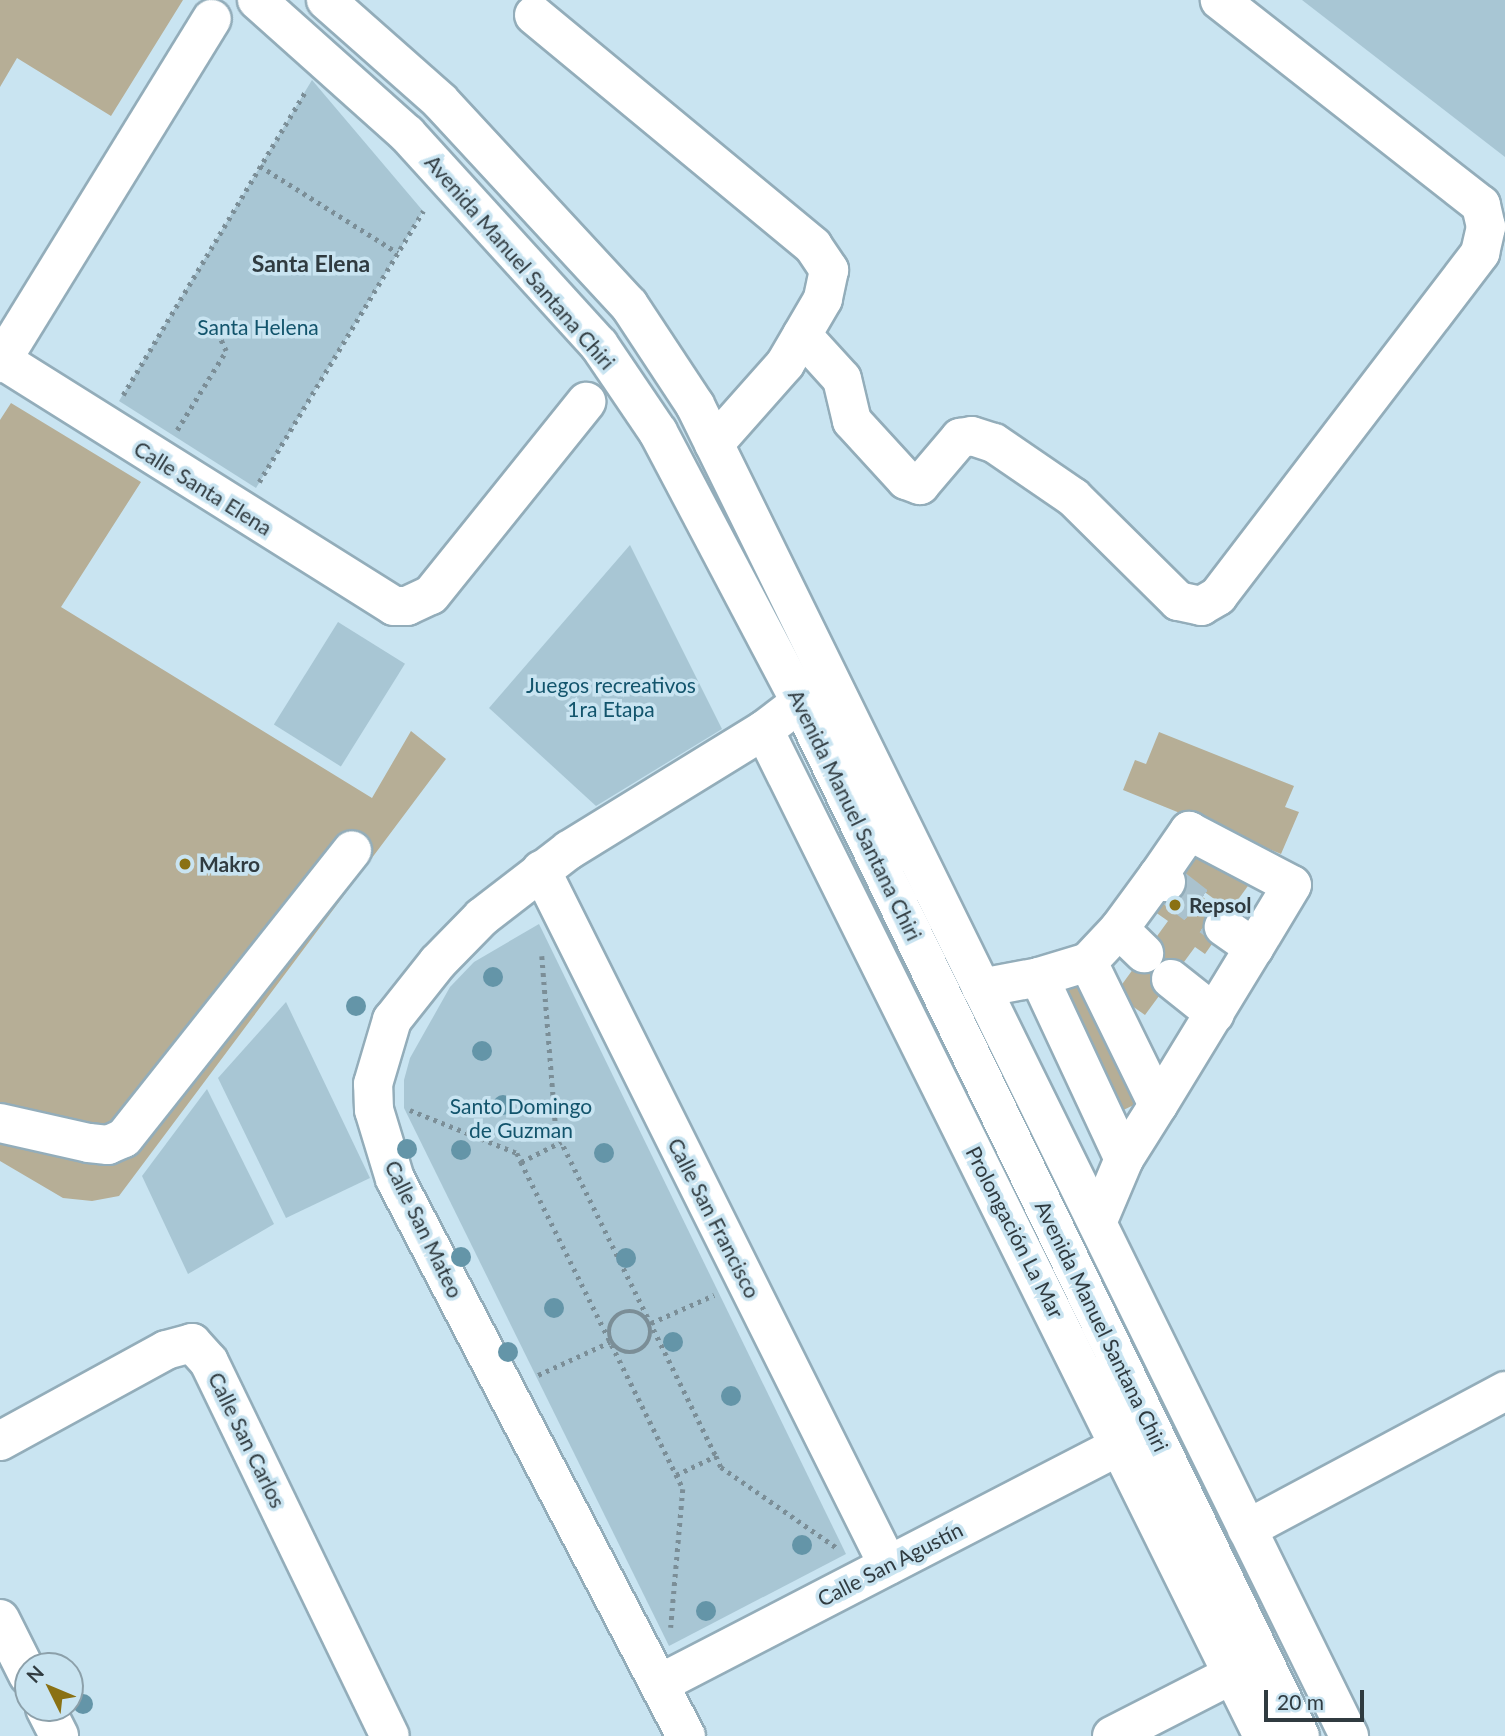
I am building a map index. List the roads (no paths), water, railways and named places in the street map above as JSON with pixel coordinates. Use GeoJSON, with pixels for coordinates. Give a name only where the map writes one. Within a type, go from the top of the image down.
{"type":"FeatureCollection","features":[{"type":"Feature","properties":{"kind":"street","name":"Avenida Manuel Santana Chiri"},"geometry":{"type":"LineString","coordinates":[[257,0],[407,134],[599,345],[658,432],[815,691],[981,988],[1349,1736]]}},
{"type":"Feature","properties":{"kind":"street","name":"Avenida Manuel Santana Chiri"},"geometry":{"type":"LineString","coordinates":[[326,0],[440,101],[629,305],[695,405],[715,444],[815,691],[1300,1736]]}},
{"type":"Feature","properties":{"kind":"street"},"geometry":{"type":"LineString","coordinates":[[803,334],[842,379],[852,421],[906,480],[920,485],[960,438],[972,436],[994,443],[1073,497],[1178,601],[1201,606],[1218,596],[1480,253],[1486,227],[1481,205],[1220,0]]}},
{"type":"Feature","properties":{"kind":"street"},"geometry":{"type":"LineString","coordinates":[[534,15],[813,246],[829,270],[823,299],[785,364],[715,444]]}},
{"type":"Feature","properties":{"kind":"street"},"geometry":{"type":"LineString","coordinates":[[1,362],[212,19]]}},
{"type":"Feature","properties":{"kind":"street","name":"Calle Santa Elena"},"geometry":{"type":"LineString","coordinates":[[1,362],[382,601],[407,606],[431,595],[586,402]]}},
{"type":"Feature","properties":{"kind":"street","name":"Calle San Mateo"},"geometry":{"type":"LineString","coordinates":[[686,1736],[395,1180],[374,1110],[373,1084],[392,1020],[411,993],[482,917],[541,870],[764,730],[815,691]]}},
{"type":"Feature","properties":{"kind":"street","name":"Prolongación La Mar"},"geometry":{"type":"LineString","coordinates":[[764,730],[1263,1736]]}},
{"type":"Feature","properties":{"kind":"street"},"geometry":{"type":"LineString","coordinates":[[981,988],[1038,977],[1088,962],[1132,941],[1189,831],[1292,885],[1239,938],[1215,1014],[1124,1159],[1097,1223]]}},
{"type":"Feature","properties":{"kind":"street"},"geometry":{"type":"LineString","coordinates":[[0,1123],[98,1144],[124,1138],[352,849]]}},
{"type":"Feature","properties":{"kind":"street","name":"Calle San Francisco"},"geometry":{"type":"LineString","coordinates":[[541,870],[888,1565]]}},
{"type":"Feature","properties":{"kind":"street"},"geometry":{"type":"LineString","coordinates":[[1088,962],[1158,1105]]}},
{"type":"Feature","properties":{"kind":"street"},"geometry":{"type":"LineString","coordinates":[[1038,977],[1124,1159]]}},
{"type":"Feature","properties":{"kind":"street"},"geometry":{"type":"LineString","coordinates":[[1171,979],[1215,1014]]}},
{"type":"Feature","properties":{"kind":"street","name":"Calle San Carlos"},"geometry":{"type":"LineString","coordinates":[[0,1441],[166,1350],[192,1343],[209,1362],[390,1736]]}},
{"type":"Feature","properties":{"kind":"street"},"geometry":{"type":"LineString","coordinates":[[1247,1529],[1505,1391]]}},
{"type":"Feature","properties":{"kind":"street","name":"Calle San Agustín"},"geometry":{"type":"LineString","coordinates":[[659,1684],[1121,1445]]}},
{"type":"Feature","properties":{"kind":"street"},"geometry":{"type":"LineString","coordinates":[[0,1619],[16,1652]]}},
{"type":"Feature","properties":{"kind":"street"},"geometry":{"type":"LineString","coordinates":[[1112,1736],[1233,1674]]}},
{"type":"Feature","properties":{"kind":"tunnel"},"geometry":{"type":"LineString","coordinates":[[1166,882],[1224,927]]}},
{"type":"Feature","properties":{"kind":"place","name":"Makro"},"geometry":{"type":"Point","coordinates":[185,864]}},
{"type":"Feature","properties":{"kind":"place","name":"Repsol"},"geometry":{"type":"Point","coordinates":[1175,905]}},
{"type":"Feature","properties":{"kind":"district","name":"Santa Elena"},"geometry":{"type":"Point","coordinates":[311,263]}},
{"type":"Feature","properties":{"kind":"park label","name":"Santa Helena"},"geometry":{"type":"Point","coordinates":[258,327]}},
{"type":"Feature","properties":{"kind":"park label","name":"Juegos recreativos 1ra Etapa"},"geometry":{"type":"Point","coordinates":[611,697]}},
{"type":"Feature","properties":{"kind":"park label","name":"Santo Domingo de Guzman"},"geometry":{"type":"Point","coordinates":[521,1118]}}]}
